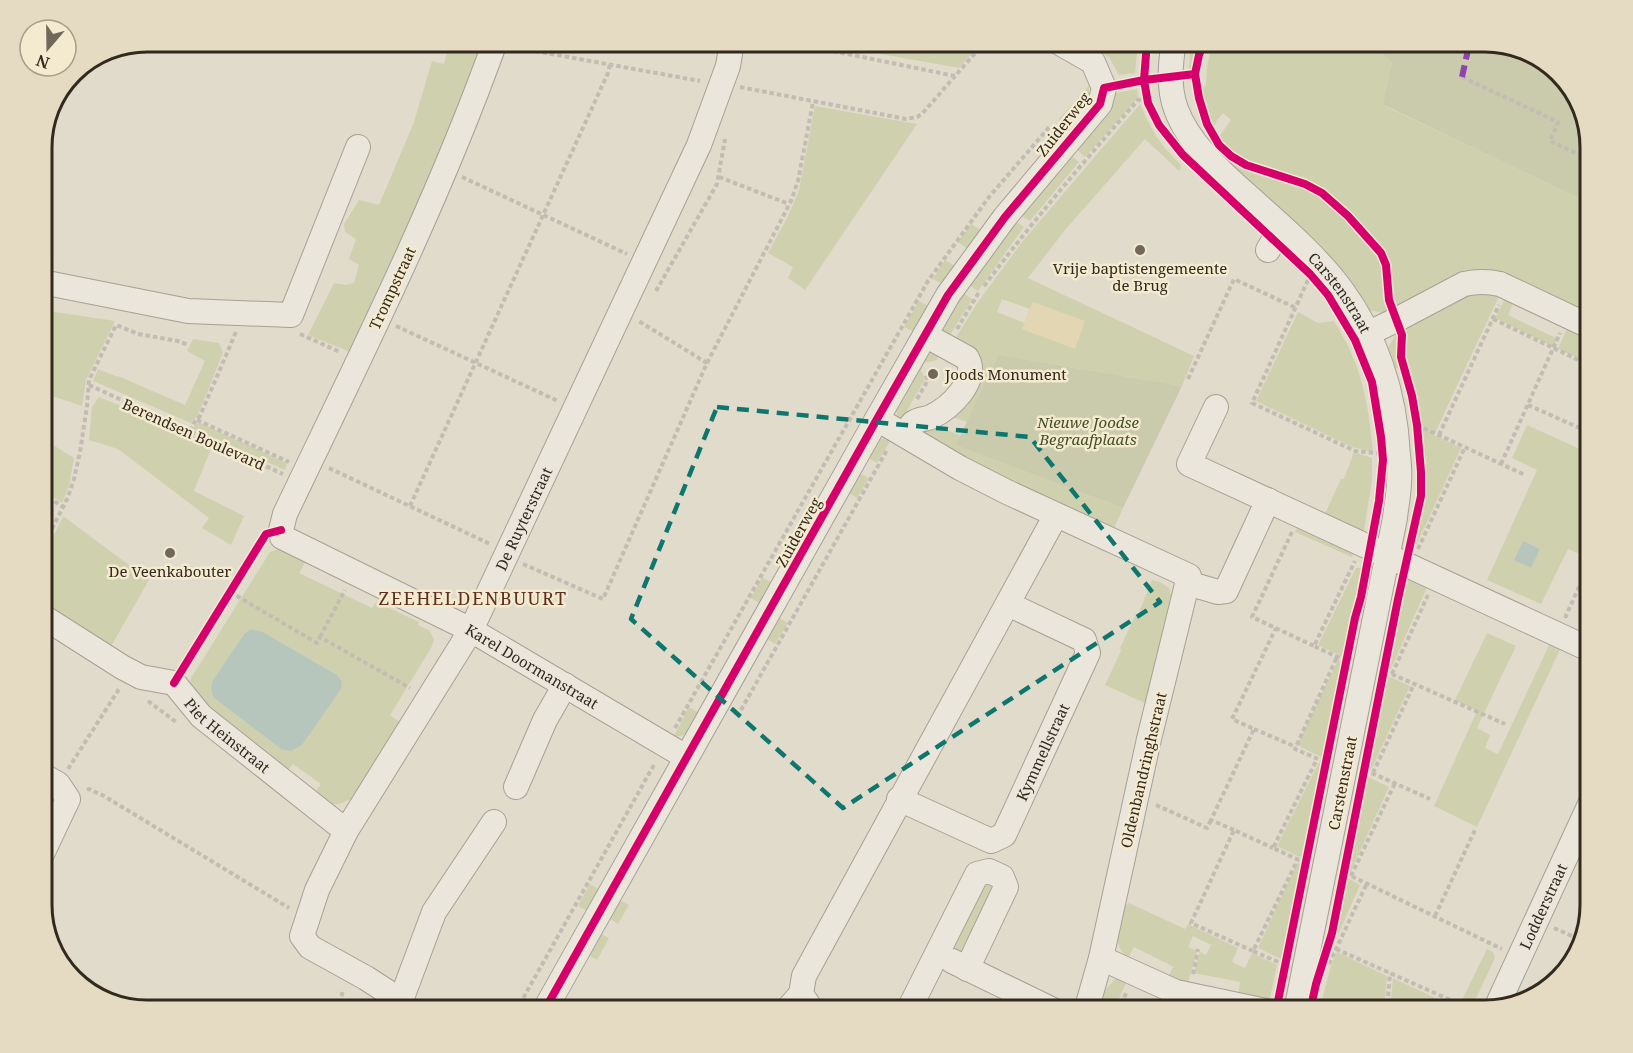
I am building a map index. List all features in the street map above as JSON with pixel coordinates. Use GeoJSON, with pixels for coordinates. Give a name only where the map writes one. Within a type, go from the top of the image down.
{"type":"FeatureCollection","features":[{"type":"Feature","properties":{"kind":"street","name":"Trompstraat"},"geometry":{"type":"LineString","coordinates":[[281,530],[285,514],[445,169],[490,52]]}},
{"type":"Feature","properties":{"kind":"street","name":"De Ruyterstraat"},"geometry":{"type":"LineString","coordinates":[[305,928],[317,890],[346,831],[471,630],[728,85],[730,52]]}},
{"type":"Feature","properties":{"kind":"street","name":"Zuiderweg"},"geometry":{"type":"LineString","coordinates":[[550,1000],[948,295],[1005,217],[1100,105],[1104,88],[1094,62],[1076,52]]}},
{"type":"Feature","properties":{"kind":"street"},"geometry":{"type":"LineString","coordinates":[[1172,52],[1172,97],[1182,123],[1203,152],[1222,172],[1293,237]]}},
{"type":"Feature","properties":{"kind":"street"},"geometry":{"type":"LineString","coordinates":[[53,284],[188,311],[291,315],[358,147]]}},
{"type":"Feature","properties":{"kind":"street"},"geometry":{"type":"LineString","coordinates":[[1269,250],[1274,240],[1293,237]]}},
{"type":"Feature","properties":{"kind":"street","name":"Carstenstraat"},"geometry":{"type":"LineString","coordinates":[[1293,237],[1341,289],[1367,334],[1386,379],[1396,429],[1400,481],[1395,518],[1401,562],[1299,1000]]}},
{"type":"Feature","properties":{"kind":"street"},"geometry":{"type":"LineString","coordinates":[[1367,334],[1464,284],[1476,281],[1488,281],[1508,288],[1580,322]]}},
{"type":"Feature","properties":{"kind":"street"},"geometry":{"type":"LineString","coordinates":[[905,435],[914,422],[932,416],[953,401],[965,387],[970,376],[971,364],[967,358],[925,335]]}},
{"type":"Feature","properties":{"kind":"street"},"geometry":{"type":"LineString","coordinates":[[1216,407],[1189,464],[1580,645]]}},
{"type":"Feature","properties":{"kind":"street"},"geometry":{"type":"LineString","coordinates":[[877,419],[960,468],[1189,576],[1187,583],[1218,592],[1226,591],[1268,500]]}},
{"type":"Feature","properties":{"kind":"street"},"geometry":{"type":"LineString","coordinates":[[802,1000],[804,976],[1056,515]]}},
{"type":"Feature","properties":{"kind":"street","name":"Karel Doormanstraat"},"geometry":{"type":"LineString","coordinates":[[281,530],[282,537],[471,630],[687,757]]}},
{"type":"Feature","properties":{"kind":"street","name":"Oldenbandringhstraat"},"geometry":{"type":"LineString","coordinates":[[1089,1000],[1101,958],[1187,583]]}},
{"type":"Feature","properties":{"kind":"street","name":"Kymmellstraat"},"geometry":{"type":"LineString","coordinates":[[899,800],[991,841],[1005,835],[1088,653],[1084,640],[1008,604]]}},
{"type":"Feature","properties":{"kind":"street","name":"Piet Heinstraat"},"geometry":{"type":"LineString","coordinates":[[53,623],[141,677],[174,683],[201,716],[346,831]]}},
{"type":"Feature","properties":{"kind":"street"},"geometry":{"type":"LineString","coordinates":[[516,787],[545,720],[565,685]]}},
{"type":"Feature","properties":{"kind":"street"},"geometry":{"type":"LineString","coordinates":[[401,1000],[434,912],[494,822]]}},
{"type":"Feature","properties":{"kind":"street","name":"Lodderstraat"},"geometry":{"type":"LineString","coordinates":[[1500,1000],[1580,826]]}},
{"type":"Feature","properties":{"kind":"street"},"geometry":{"type":"LineString","coordinates":[[914,1000],[977,874],[989,871],[1002,877],[1006,887],[967,969]]}},
{"type":"Feature","properties":{"kind":"street"},"geometry":{"type":"LineString","coordinates":[[305,928],[310,947],[366,978],[393,1000]]}},
{"type":"Feature","properties":{"kind":"street"},"geometry":{"type":"LineString","coordinates":[[937,954],[1032,1000]]}},
{"type":"Feature","properties":{"kind":"street"},"geometry":{"type":"LineString","coordinates":[[1101,958],[1176,992],[1214,1000]]}},
{"type":"Feature","properties":{"kind":"path"},"geometry":{"type":"LineString","coordinates":[[544,52],[906,119],[922,114],[976,52]]}},
{"type":"Feature","properties":{"kind":"path"},"geometry":{"type":"LineString","coordinates":[[838,52],[955,76]]}},
{"type":"Feature","properties":{"kind":"path"},"geometry":{"type":"LineString","coordinates":[[410,506],[608,73],[610,64]]}},
{"type":"Feature","properties":{"kind":"path"},"geometry":{"type":"LineString","coordinates":[[1462,78],[1558,122],[1550,141],[1580,155]]}},
{"type":"Feature","properties":{"kind":"path"},"geometry":{"type":"LineString","coordinates":[[916,400],[928,380],[924,372],[927,367],[936,367],[978,293],[1084,161],[1138,100],[1148,100],[1146,89]]}},
{"type":"Feature","properties":{"kind":"path"},"geometry":{"type":"LineString","coordinates":[[196,420],[306,470],[410,506],[603,599],[707,363],[789,204],[798,181],[813,102]]}},
{"type":"Feature","properties":{"kind":"path"},"geometry":{"type":"LineString","coordinates":[[445,169],[644,262]]}},
{"type":"Feature","properties":{"kind":"path"},"geometry":{"type":"LineString","coordinates":[[719,177],[789,204]]}},
{"type":"Feature","properties":{"kind":"path"},"geometry":{"type":"LineString","coordinates":[[1311,274],[1316,281]]}},
{"type":"Feature","properties":{"kind":"path"},"geometry":{"type":"LineString","coordinates":[[1188,379],[1234,279],[1296,308]]}},
{"type":"Feature","properties":{"kind":"path"},"geometry":{"type":"LineString","coordinates":[[1438,435],[1508,288]]}},
{"type":"Feature","properties":{"kind":"path"},"geometry":{"type":"LineString","coordinates":[[620,312],[639,321],[707,363]]}},
{"type":"Feature","properties":{"kind":"path"},"geometry":{"type":"LineString","coordinates":[[1501,464],[1568,316]]}},
{"type":"Feature","properties":{"kind":"path"},"geometry":{"type":"LineString","coordinates":[[378,317],[575,409]]}},
{"type":"Feature","properties":{"kind":"path"},"geometry":{"type":"LineString","coordinates":[[1492,319],[1580,361]]}},
{"type":"Feature","properties":{"kind":"path"},"geometry":{"type":"LineString","coordinates":[[53,527],[74,479],[90,380],[116,325],[138,334],[189,345]]}},
{"type":"Feature","properties":{"kind":"path"},"geometry":{"type":"LineString","coordinates":[[190,431],[200,416],[236,330]]}},
{"type":"Feature","properties":{"kind":"path"},"geometry":{"type":"LineString","coordinates":[[291,330],[341,353],[355,366]]}},
{"type":"Feature","properties":{"kind":"path"},"geometry":{"type":"LineString","coordinates":[[1528,405],[1580,428]]}},
{"type":"Feature","properties":{"kind":"path"},"geometry":{"type":"LineString","coordinates":[[1415,415],[1418,436]]}},
{"type":"Feature","properties":{"kind":"path"},"geometry":{"type":"LineString","coordinates":[[1417,425],[1524,475]]}},
{"type":"Feature","properties":{"kind":"path"},"geometry":{"type":"LineString","coordinates":[[1401,562],[1465,447]]}},
{"type":"Feature","properties":{"kind":"path"},"geometry":{"type":"LineString","coordinates":[[53,501],[63,507]]}},
{"type":"Feature","properties":{"kind":"path"},"geometry":{"type":"LineString","coordinates":[[1300,515],[1252,617],[1346,661]]}},
{"type":"Feature","properties":{"kind":"path"},"geometry":{"type":"LineString","coordinates":[[1314,646],[1363,544]]}},
{"type":"Feature","properties":{"kind":"path"},"geometry":{"type":"LineString","coordinates":[[230,592],[317,643],[354,572]]}},
{"type":"Feature","properties":{"kind":"path"},"geometry":{"type":"LineString","coordinates":[[1392,674],[1436,578]]}},
{"type":"Feature","properties":{"kind":"path"},"geometry":{"type":"LineString","coordinates":[[224,602],[236,583]]}},
{"type":"Feature","properties":{"kind":"path"},"geometry":{"type":"LineString","coordinates":[[1557,635],[1580,584]]}},
{"type":"Feature","properties":{"kind":"path"},"geometry":{"type":"LineString","coordinates":[[320,637],[429,699]]}},
{"type":"Feature","properties":{"kind":"path"},"geometry":{"type":"LineString","coordinates":[[1344,672],[1348,650]]}},
{"type":"Feature","properties":{"kind":"path"},"geometry":{"type":"LineString","coordinates":[[1296,747],[1337,657]]}},
{"type":"Feature","properties":{"kind":"path"},"geometry":{"type":"LineString","coordinates":[[1381,680],[1385,660]]}},
{"type":"Feature","properties":{"kind":"path"},"geometry":{"type":"LineString","coordinates":[[1383,670],[1504,724]]}},
{"type":"Feature","properties":{"kind":"path"},"geometry":{"type":"LineString","coordinates":[[123,682],[56,786],[89,789],[104,796],[305,928]]}},
{"type":"Feature","properties":{"kind":"path"},"geometry":{"type":"LineString","coordinates":[[1373,773],[1414,684]]}},
{"type":"Feature","properties":{"kind":"path"},"geometry":{"type":"LineString","coordinates":[[1137,796],[1207,828],[1254,729]]}},
{"type":"Feature","properties":{"kind":"path"},"geometry":{"type":"LineString","coordinates":[[522,1000],[666,745]]}},
{"type":"Feature","properties":{"kind":"path"},"geometry":{"type":"LineString","coordinates":[[1325,767],[1329,752]]}},
{"type":"Feature","properties":{"kind":"path"},"geometry":{"type":"LineString","coordinates":[[1362,781],[1366,759]]}},
{"type":"Feature","properties":{"kind":"path"},"geometry":{"type":"LineString","coordinates":[[1364,769],[1430,799]]}},
{"type":"Feature","properties":{"kind":"path"},"geometry":{"type":"LineString","coordinates":[[1342,882],[1395,783]]}},
{"type":"Feature","properties":{"kind":"path"},"geometry":{"type":"LineString","coordinates":[[1211,820],[1306,863],[1308,853]]}},
{"type":"Feature","properties":{"kind":"path"},"geometry":{"type":"LineString","coordinates":[[1233,830],[1191,923],[1286,966]]}},
{"type":"Feature","properties":{"kind":"path"},"geometry":{"type":"LineString","coordinates":[[1435,916],[1475,830]]}},
{"type":"Feature","properties":{"kind":"path"},"geometry":{"type":"LineString","coordinates":[[1253,951],[1298,859]]}},
{"type":"Feature","properties":{"kind":"path"},"geometry":{"type":"LineString","coordinates":[[1346,861],[1347,874]]}},
{"type":"Feature","properties":{"kind":"path"},"geometry":{"type":"LineString","coordinates":[[1347,874],[1519,957]]}},
{"type":"Feature","properties":{"kind":"path"},"geometry":{"type":"LineString","coordinates":[[1321,967],[1328,965],[1367,884]]}},
{"type":"Feature","properties":{"kind":"path"},"geometry":{"type":"LineString","coordinates":[[1537,920],[1575,937]]}},
{"type":"Feature","properties":{"kind":"path"},"geometry":{"type":"LineString","coordinates":[[1336,949],[1451,1000]]}},
{"type":"Feature","properties":{"kind":"path"},"geometry":{"type":"LineString","coordinates":[[1321,967],[1326,950]]}},
{"type":"Feature","properties":{"kind":"path"},"geometry":{"type":"LineString","coordinates":[[1283,977],[1288,952]]}},
{"type":"Feature","properties":{"kind":"path"},"geometry":{"type":"LineString","coordinates":[[1388,1000],[1390,973]]}},
{"type":"Feature","properties":{"kind":"highlighted area"},"geometry":{"type":"Polygon","coordinates":[[[717,407],[1030,437],[1160,602],[843,808],[631,619],[717,407]]]}},
{"type":"Feature","properties":{"kind":"green space"},"geometry":{"type":"Polygon","coordinates":[[[447,52],[486,52],[350,352],[308,335],[334,283],[346,285],[354,283],[359,265],[349,259],[356,239],[345,232],[344,224],[359,200],[379,205],[414,122],[432,61],[444,64],[447,52]]]}},
{"type":"Feature","properties":{"kind":"green space"},"geometry":{"type":"Polygon","coordinates":[[[870,52],[973,52],[959,68],[870,52]]]}},
{"type":"Feature","properties":{"kind":"green space"},"geometry":{"type":"Polygon","coordinates":[[[1137,52],[1135,73],[1119,75],[1109,57],[1100,53],[1137,52]]]}},
{"type":"Feature","properties":{"kind":"green space"},"geometry":{"type":"Polygon","coordinates":[[[1190,52],[1197,52],[1193,70],[1189,71],[1190,52]]]}},
{"type":"Feature","properties":{"kind":"green space"},"geometry":{"type":"Polygon","coordinates":[[[1210,52],[1368,52],[1384,55],[1392,63],[1385,106],[1580,199],[1580,314],[1501,277],[1396,312],[1390,292],[1388,261],[1377,242],[1358,220],[1318,186],[1250,163],[1227,148],[1218,138],[1231,120],[1223,113],[1211,129],[1200,96],[1201,88],[1206,86],[1210,52]]]}},
{"type":"Feature","properties":{"kind":"green space"},"geometry":{"type":"Polygon","coordinates":[[[1368,52],[1498,53],[1522,60],[1538,68],[1565,95],[1579,129],[1580,199],[1384,105],[1392,63],[1384,55],[1368,52]]]}},
{"type":"Feature","properties":{"kind":"green space"},"geometry":{"type":"Polygon","coordinates":[[[1089,86],[1089,98],[1069,129],[1059,119],[1089,86]]]}},
{"type":"Feature","properties":{"kind":"green space"},"geometry":{"type":"Polygon","coordinates":[[[1137,89],[1138,98],[1085,157],[1075,148],[1116,93],[1137,89]]]}},
{"type":"Feature","properties":{"kind":"green space"},"geometry":{"type":"Polygon","coordinates":[[[1140,104],[1157,137],[1181,165],[1179,171],[1145,139],[1065,230],[1028,278],[1194,356],[1182,386],[998,355],[967,422],[944,414],[967,392],[951,345],[978,302],[1022,242],[1140,104]],[[1002,299],[997,312],[1025,323],[1030,309],[1002,299]]]}},
{"type":"Feature","properties":{"kind":"green space"},"geometry":{"type":"Polygon","coordinates":[[[815,106],[917,124],[805,290],[788,278],[793,267],[768,253],[799,190],[815,106]]]}},
{"type":"Feature","properties":{"kind":"green space"},"geometry":{"type":"Polygon","coordinates":[[[1222,152],[1243,166],[1314,191],[1336,208],[1371,244],[1379,256],[1390,314],[1366,310],[1217,154],[1222,152]]]}},
{"type":"Feature","properties":{"kind":"green space"},"geometry":{"type":"Polygon","coordinates":[[[1069,154],[1079,162],[1030,221],[1017,213],[1069,154]]]}},
{"type":"Feature","properties":{"kind":"green space"},"geometry":{"type":"Polygon","coordinates":[[[1013,219],[1024,227],[978,291],[966,283],[1013,219]]]}},
{"type":"Feature","properties":{"kind":"green space"},"geometry":{"type":"Polygon","coordinates":[[[971,224],[982,231],[969,250],[958,242],[971,224]]]}},
{"type":"Feature","properties":{"kind":"green space"},"geometry":{"type":"Polygon","coordinates":[[[945,260],[957,267],[944,285],[933,279],[945,260]]]}},
{"type":"Feature","properties":{"kind":"green space"},"geometry":{"type":"Polygon","coordinates":[[[960,291],[972,299],[948,338],[939,334],[960,291]]]}},
{"type":"Feature","properties":{"kind":"green space"},"geometry":{"type":"Polygon","coordinates":[[[1467,292],[1501,292],[1434,435],[1461,448],[1410,559],[1424,488],[1418,412],[1406,362],[1406,335],[1403,325],[1467,292]]]}},
{"type":"Feature","properties":{"kind":"green space"},"geometry":{"type":"Polygon","coordinates":[[[1506,297],[1514,301],[1508,315],[1558,339],[1554,347],[1495,318],[1506,297]]]}},
{"type":"Feature","properties":{"kind":"green space"},"geometry":{"type":"Polygon","coordinates":[[[919,301],[930,307],[915,332],[904,327],[919,301]]]}},
{"type":"Feature","properties":{"kind":"green space"},"geometry":{"type":"Polygon","coordinates":[[[53,312],[115,321],[86,380],[82,406],[53,396],[53,312]]]}},
{"type":"Feature","properties":{"kind":"green space"},"geometry":{"type":"Polygon","coordinates":[[[1298,312],[1318,323],[1334,321],[1344,337],[1362,384],[1369,416],[1373,452],[1352,447],[1256,401],[1298,312]]]}},
{"type":"Feature","properties":{"kind":"green space"},"geometry":{"type":"Polygon","coordinates":[[[1569,324],[1577,328],[1580,336],[1580,359],[1558,349],[1569,324]]]}},
{"type":"Feature","properties":{"kind":"green space"},"geometry":{"type":"Polygon","coordinates":[[[1398,331],[1399,360],[1402,371],[1394,367],[1386,351],[1398,331]]]}},
{"type":"Feature","properties":{"kind":"green space"},"geometry":{"type":"Polygon","coordinates":[[[193,339],[219,343],[223,353],[198,415],[191,423],[93,381],[98,369],[185,405],[205,361],[187,351],[193,339]]]}},
{"type":"Feature","properties":{"kind":"green space"},"geometry":{"type":"Polygon","coordinates":[[[929,345],[940,352],[937,360],[924,363],[921,370],[925,379],[901,421],[896,410],[929,345]]]}},
{"type":"Feature","properties":{"kind":"green space","name":"Nieuwe Joodse Begraafplaats"},"geometry":{"type":"Polygon","coordinates":[[[998,355],[1182,386],[1123,508],[956,445],[998,355]]]}},
{"type":"Feature","properties":{"kind":"green space"},"geometry":{"type":"Polygon","coordinates":[[[99,397],[213,444],[194,491],[244,516],[231,545],[202,528],[209,518],[118,449],[89,440],[92,407],[99,397]]]}},
{"type":"Feature","properties":{"kind":"green space"},"geometry":{"type":"Polygon","coordinates":[[[200,423],[287,463],[285,470],[193,429],[195,424],[200,423]]]}},
{"type":"Feature","properties":{"kind":"green space"},"geometry":{"type":"Polygon","coordinates":[[[933,424],[961,436],[957,445],[1123,508],[1112,533],[906,427],[933,424]]]}},
{"type":"Feature","properties":{"kind":"green space"},"geometry":{"type":"Polygon","coordinates":[[[1527,425],[1580,449],[1580,554],[1568,549],[1541,604],[1487,580],[1537,470],[1512,458],[1527,425]]]}},
{"type":"Feature","properties":{"kind":"green space"},"geometry":{"type":"Polygon","coordinates":[[[892,438],[877,463],[865,456],[879,440],[892,438]]]}},
{"type":"Feature","properties":{"kind":"green space"},"geometry":{"type":"Polygon","coordinates":[[[53,445],[74,458],[69,486],[62,503],[53,497],[53,445]]]}},
{"type":"Feature","properties":{"kind":"green space"},"geometry":{"type":"Polygon","coordinates":[[[1354,452],[1372,458],[1372,480],[1363,537],[1322,520],[1341,479],[1344,479],[1354,452]]]}},
{"type":"Feature","properties":{"kind":"green space"},"geometry":{"type":"Polygon","coordinates":[[[856,472],[869,478],[857,498],[845,491],[856,472]]]}},
{"type":"Feature","properties":{"kind":"green space"},"geometry":{"type":"Polygon","coordinates":[[[63,516],[149,580],[110,648],[53,610],[53,537],[63,516]]]}},
{"type":"Feature","properties":{"kind":"green space"},"geometry":{"type":"Polygon","coordinates":[[[1301,520],[1357,546],[1352,557],[1295,532],[1301,520]]]}},
{"type":"Feature","properties":{"kind":"green space"},"geometry":{"type":"Polygon","coordinates":[[[279,549],[306,561],[299,573],[372,608],[376,602],[419,622],[418,625],[430,631],[434,640],[390,715],[404,725],[356,797],[339,804],[329,804],[312,796],[321,784],[293,764],[284,775],[189,690],[191,678],[270,552],[279,549]],[[251,629],[244,634],[213,680],[211,689],[214,698],[281,749],[337,675],[263,632],[251,629]]]}},
{"type":"Feature","properties":{"kind":"green space"},"geometry":{"type":"Polygon","coordinates":[[[1356,568],[1361,568],[1343,657],[1318,645],[1356,568]]]}},
{"type":"Feature","properties":{"kind":"green space"},"geometry":{"type":"Polygon","coordinates":[[[762,577],[774,584],[763,605],[751,598],[762,577]]]}},
{"type":"Feature","properties":{"kind":"green space"},"geometry":{"type":"Polygon","coordinates":[[[1407,577],[1428,585],[1391,669],[1388,668],[1407,577]]]}},
{"type":"Feature","properties":{"kind":"green space"},"geometry":{"type":"Polygon","coordinates":[[[1152,580],[1169,588],[1171,595],[1145,703],[1105,685],[1152,580]]]}},
{"type":"Feature","properties":{"kind":"green space"},"geometry":{"type":"Polygon","coordinates":[[[776,616],[788,623],[775,644],[764,637],[776,616]]]}},
{"type":"Feature","properties":{"kind":"green space"},"geometry":{"type":"Polygon","coordinates":[[[1487,633],[1516,646],[1477,728],[1490,735],[1485,748],[1498,754],[1549,645],[1553,641],[1563,643],[1477,827],[1434,806],[1477,711],[1455,700],[1487,633]]]}},
{"type":"Feature","properties":{"kind":"green space"},"geometry":{"type":"Polygon","coordinates":[[[1338,660],[1343,663],[1323,758],[1297,745],[1338,660]]]}},
{"type":"Feature","properties":{"kind":"green space"},"geometry":{"type":"Polygon","coordinates":[[[1388,676],[1410,686],[1371,770],[1368,769],[1388,676]]]}},
{"type":"Feature","properties":{"kind":"green space"},"geometry":{"type":"Polygon","coordinates":[[[689,707],[701,714],[687,733],[674,736],[689,707]]]}},
{"type":"Feature","properties":{"kind":"green space"},"geometry":{"type":"Polygon","coordinates":[[[1319,762],[1321,765],[1302,858],[1277,846],[1319,762]]]}},
{"type":"Feature","properties":{"kind":"green space"},"geometry":{"type":"Polygon","coordinates":[[[1366,776],[1389,787],[1350,873],[1347,872],[1366,776]]]}},
{"type":"Feature","properties":{"kind":"green space"},"geometry":{"type":"Polygon","coordinates":[[[1297,863],[1302,865],[1283,960],[1258,948],[1297,863]]]}},
{"type":"Feature","properties":{"kind":"green space"},"geometry":{"type":"Polygon","coordinates":[[[1347,878],[1360,885],[1327,960],[1347,878]]]}},
{"type":"Feature","properties":{"kind":"green space"},"geometry":{"type":"Polygon","coordinates":[[[981,883],[996,884],[968,955],[958,958],[947,943],[981,883]]]}},
{"type":"Feature","properties":{"kind":"green space"},"geometry":{"type":"Polygon","coordinates":[[[590,884],[602,891],[589,912],[578,906],[590,884]]]}},
{"type":"Feature","properties":{"kind":"green space"},"geometry":{"type":"Polygon","coordinates":[[[616,898],[629,905],[618,924],[606,916],[616,898]]]}},
{"type":"Feature","properties":{"kind":"green space"},"geometry":{"type":"Polygon","coordinates":[[[1129,903],[1185,929],[1188,924],[1238,948],[1232,962],[1245,968],[1252,953],[1277,965],[1270,998],[1255,1000],[1238,996],[1240,982],[1194,973],[1200,952],[1206,955],[1211,945],[1193,936],[1188,947],[1197,951],[1187,986],[1167,979],[1172,966],[1134,947],[1129,957],[1123,953],[1118,941],[1125,906],[1129,903]]]}},
{"type":"Feature","properties":{"kind":"green space"},"geometry":{"type":"Polygon","coordinates":[[[597,932],[609,938],[597,960],[586,954],[597,932]]]}},
{"type":"Feature","properties":{"kind":"green space"},"geometry":{"type":"Polygon","coordinates":[[[1487,949],[1493,952],[1495,958],[1475,1000],[1462,1000],[1487,949]]]}},
{"type":"Feature","properties":{"kind":"green space"},"geometry":{"type":"Polygon","coordinates":[[[1337,952],[1387,976],[1385,1000],[1322,1000],[1337,952]]]}},
{"type":"Feature","properties":{"kind":"green space"},"geometry":{"type":"Polygon","coordinates":[[[1393,978],[1440,1000],[1391,1000],[1393,978]]]}},
{"type":"Feature","properties":{"kind":"green space"},"geometry":{"type":"Polygon","coordinates":[[[1115,979],[1128,979],[1118,1000],[1100,1000],[1115,979]]]}},
{"type":"Feature","properties":{"kind":"sand"},"geometry":{"type":"Polygon","coordinates":[[[1033,302],[1085,321],[1075,349],[1022,329],[1033,302]]]}},
{"type":"Feature","properties":{"kind":"shaded area"},"geometry":{"type":"Polygon","coordinates":[[[1523,541],[1540,549],[1531,568],[1514,560],[1523,541]]]}},
{"type":"Feature","properties":{"kind":"shaded area"},"geometry":{"type":"Polygon","coordinates":[[[251,629],[263,632],[337,675],[342,682],[341,689],[302,745],[291,751],[281,749],[214,698],[212,693],[213,680],[244,634],[251,629]]]}},
{"type":"Feature","properties":{"kind":"marked path"},"geometry":{"type":"LineString","coordinates":[[1462,77],[1468,52]]}},
{"type":"Feature","properties":{"kind":"cycle path"},"geometry":{"type":"LineString","coordinates":[[1146,52],[1144,80],[1148,103],[1159,125],[1183,155],[1310,274],[1328,295],[1355,340],[1372,382],[1381,437],[1383,460],[1379,501],[1278,1000]]}},
{"type":"Feature","properties":{"kind":"cycle path"},"geometry":{"type":"LineString","coordinates":[[1200,52],[1195,74],[1199,98],[1207,124],[1219,145],[1246,165],[1305,184],[1322,193],[1348,216],[1381,253],[1386,265],[1389,300],[1402,335],[1401,357],[1417,425],[1421,496],[1398,599],[1332,933],[1312,1000]]}},
{"type":"Feature","properties":{"kind":"cycle path"},"geometry":{"type":"LineString","coordinates":[[550,1000],[948,295],[1005,217],[1100,104],[1104,88],[1144,80],[1195,74]]}},
{"type":"Feature","properties":{"kind":"cycle path"},"geometry":{"type":"LineString","coordinates":[[174,683],[266,534],[281,530]]}},
{"type":"Feature","properties":{"kind":"place","name":"Vrije baptistengemeente de Brug"},"geometry":{"type":"Point","coordinates":[1140,250]}},
{"type":"Feature","properties":{"kind":"place","name":"Joods Monument"},"geometry":{"type":"Point","coordinates":[933,374]}},
{"type":"Feature","properties":{"kind":"place","name":"De Veenkabouter"},"geometry":{"type":"Point","coordinates":[170,553]}},
{"type":"Feature","properties":{"kind":"district","name":"ZEEHELDENBUURT"},"geometry":{"type":"Point","coordinates":[473,598]}}]}
